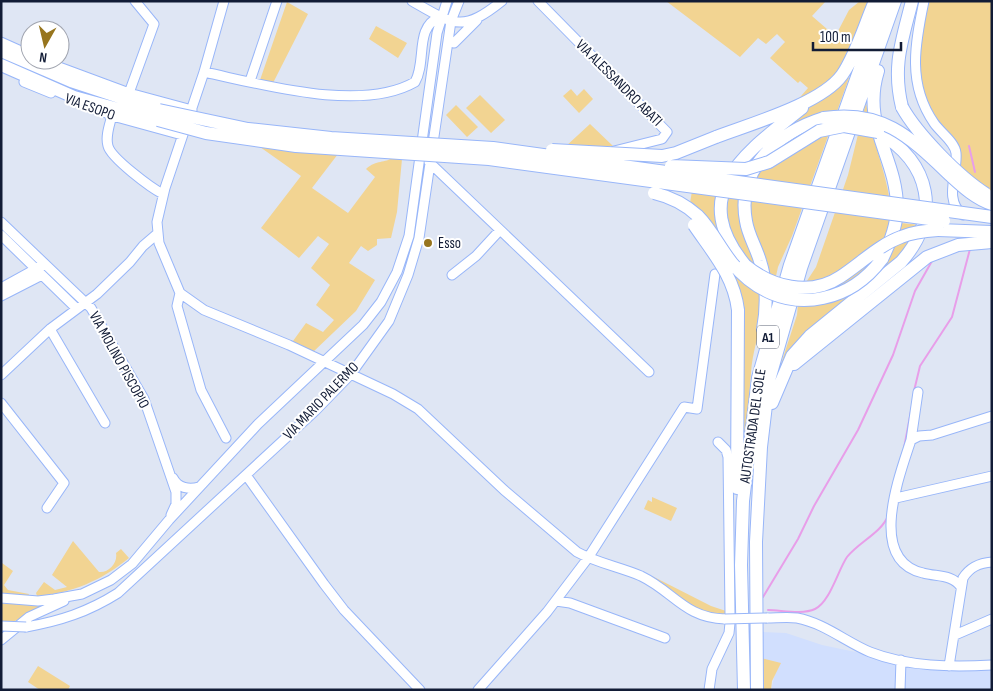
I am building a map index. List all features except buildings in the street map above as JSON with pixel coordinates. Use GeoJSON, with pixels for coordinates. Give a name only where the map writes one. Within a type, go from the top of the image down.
{"type":"FeatureCollection","features":[{"type":"Feature","properties":{"kind":"highway"},"geometry":{"type":"LineString","coordinates":[[875,1],[843,73],[834,84],[748,151],[728,176],[722,198],[722,224],[731,248],[745,265],[756,274],[774,283],[798,288],[811,287],[838,279],[900,237],[938,230],[992,232]]}},
{"type":"Feature","properties":{"kind":"highway","name":"AUTOSTRADA DEL SOLE"},"geometry":{"type":"LineString","coordinates":[[744,690],[741,564],[747,465],[758,378],[790,265],[884,1]]}},
{"type":"Feature","properties":{"kind":"highway"},"geometry":{"type":"LineString","coordinates":[[654,193],[667,196],[699,217],[744,276],[760,288],[784,298],[815,300],[846,291],[873,272],[882,259],[894,232],[897,207],[894,182],[876,130],[873,96],[874,82],[896,1]]}},
{"type":"Feature","properties":{"kind":"highway","name":"AUTOSTRADA DEL SOLE"},"geometry":{"type":"LineString","coordinates":[[757,690],[755,560],[758,491],[769,380],[801,268],[896,1]]}},
{"type":"Feature","properties":{"kind":"highway"},"geometry":{"type":"LineString","coordinates":[[912,1],[897,65],[897,84],[902,107],[913,126],[925,139],[980,191],[992,198]]}},
{"type":"Feature","properties":{"kind":"highway"},"geometry":{"type":"LineString","coordinates":[[1,50],[71,81],[115,97],[204,121],[297,135],[493,148],[579,151],[648,157],[676,153],[814,98]]}},
{"type":"Feature","properties":{"kind":"highway"},"geometry":{"type":"LineString","coordinates":[[1,65],[74,97],[206,133],[296,146],[412,153],[554,168],[992,227]]}},
{"type":"Feature","properties":{"kind":"highway"},"geometry":{"type":"LineString","coordinates":[[758,378],[760,344],[766,316],[765,285],[760,261],[746,221],[746,192],[758,162],[777,141],[804,124],[824,118],[848,115],[864,118],[900,131],[914,141],[966,190],[992,204]]}},
{"type":"Feature","properties":{"kind":"highway"},"geometry":{"type":"LineString","coordinates":[[637,170],[668,166],[746,169],[769,162],[819,131],[853,127],[878,132],[902,148],[913,162],[924,186],[926,201],[924,222],[913,249],[901,262],[810,336],[792,356],[773,401],[758,491]]}},
{"type":"Feature","properties":{"kind":"highway"},"geometry":{"type":"LineString","coordinates":[[493,148],[637,170],[992,218]]}},
{"type":"Feature","properties":{"kind":"highway","name":"A1"},"geometry":{"type":"LineString","coordinates":[[554,168],[654,193],[692,222],[728,273],[734,288],[738,310],[737,513],[741,564]]}},
{"type":"Feature","properties":{"kind":"highway"},"geometry":{"type":"LineString","coordinates":[[780,381],[797,361],[927,257],[942,249],[971,243],[992,242]]}},
{"type":"Feature","properties":{"kind":"street"},"geometry":{"type":"LineString","coordinates":[[129,93],[154,24],[134,1]]}},
{"type":"Feature","properties":{"kind":"street"},"geometry":{"type":"LineString","coordinates":[[224,1],[192,110],[163,194],[157,222],[157,234],[174,284],[180,293],[204,310],[289,344],[393,394],[418,409],[566,543],[588,558],[650,581],[698,615],[728,619],[796,618],[814,623],[871,652],[901,660],[949,666],[992,665]]}},
{"type":"Feature","properties":{"kind":"street"},"geometry":{"type":"LineString","coordinates":[[250,81],[277,1]]}},
{"type":"Feature","properties":{"kind":"street"},"geometry":{"type":"LineString","coordinates":[[412,1],[451,21],[465,23],[478,18]]}},
{"type":"Feature","properties":{"kind":"street","name":"VIA MARIO PALERMO"},"geometry":{"type":"LineString","coordinates":[[1,598],[38,601],[82,594],[112,580],[132,564],[169,520],[258,424],[363,325],[381,302],[404,252],[410,228],[440,17],[447,1]]}},
{"type":"Feature","properties":{"kind":"street","name":"VIA MARIO PALERMO"},"geometry":{"type":"LineString","coordinates":[[1,626],[26,627],[56,622],[98,606],[118,593],[316,411],[351,374],[389,321],[408,275],[419,238],[451,21],[459,1]]}},
{"type":"Feature","properties":{"kind":"street"},"geometry":{"type":"LineString","coordinates":[[454,43],[478,18],[502,1]]}},
{"type":"Feature","properties":{"kind":"street","name":"VIA ALESSANDRO ABATI"},"geometry":{"type":"LineString","coordinates":[[538,1],[667,132],[662,139],[622,148],[604,156],[578,180]]}},
{"type":"Feature","properties":{"kind":"street"},"geometry":{"type":"LineString","coordinates":[[924,1],[915,51],[914,69],[921,99],[928,114],[953,145],[956,152],[952,183],[956,208],[960,214],[969,218],[992,222]]}},
{"type":"Feature","properties":{"kind":"street"},"geometry":{"type":"LineString","coordinates":[[204,72],[296,90],[340,96],[376,93],[415,82],[419,72],[427,26],[440,17]]}},
{"type":"Feature","properties":{"kind":"street"},"geometry":{"type":"LineString","coordinates":[[1,42],[20,51]]}},
{"type":"Feature","properties":{"kind":"street","name":"VIA ESOPO"},"geometry":{"type":"LineString","coordinates":[[67,70],[129,93],[192,110]]}},
{"type":"Feature","properties":{"kind":"street","name":"VIA ESOPO"},"geometry":{"type":"LineString","coordinates":[[1,72],[40,89],[112,115],[182,135]]}},
{"type":"Feature","properties":{"kind":"street"},"geometry":{"type":"LineString","coordinates":[[112,115],[107,138],[110,151],[151,188],[163,194]]}},
{"type":"Feature","properties":{"kind":"street"},"geometry":{"type":"LineString","coordinates":[[429,162],[649,372]]}},
{"type":"Feature","properties":{"kind":"street"},"geometry":{"type":"LineString","coordinates":[[1,222],[40,270],[76,308]]}},
{"type":"Feature","properties":{"kind":"street"},"geometry":{"type":"LineString","coordinates":[[452,275],[476,256],[500,230]]}},
{"type":"Feature","properties":{"kind":"street"},"geometry":{"type":"LineString","coordinates":[[1,376],[50,329],[86,302],[130,262],[146,243],[157,234]]}},
{"type":"Feature","properties":{"kind":"street"},"geometry":{"type":"LineString","coordinates":[[1,235],[40,270],[86,302]]}},
{"type":"Feature","properties":{"kind":"street"},"geometry":{"type":"LineString","coordinates":[[1,288],[40,270]]}},
{"type":"Feature","properties":{"kind":"street"},"geometry":{"type":"LineString","coordinates":[[1,296],[40,270]]}},
{"type":"Feature","properties":{"kind":"street"},"geometry":{"type":"LineString","coordinates":[[478,690],[556,600],[588,558],[684,407],[697,409],[715,274]]}},
{"type":"Feature","properties":{"kind":"street"},"geometry":{"type":"LineString","coordinates":[[180,293],[177,306],[201,390],[226,438]]}},
{"type":"Feature","properties":{"kind":"street","name":"VIA MOLINO PISCOPIO"},"geometry":{"type":"LineString","coordinates":[[86,302],[144,399],[172,476],[177,499],[169,520]]}},
{"type":"Feature","properties":{"kind":"street"},"geometry":{"type":"LineString","coordinates":[[50,329],[105,424]]}},
{"type":"Feature","properties":{"kind":"street"},"geometry":{"type":"LineString","coordinates":[[918,392],[911,440],[896,498],[890,533],[892,548],[897,556],[911,569],[952,579],[961,587]]}},
{"type":"Feature","properties":{"kind":"street"},"geometry":{"type":"LineString","coordinates":[[1,403],[64,484],[46,508]]}},
{"type":"Feature","properties":{"kind":"street"},"geometry":{"type":"LineString","coordinates":[[911,440],[918,436],[940,433],[992,416]]}},
{"type":"Feature","properties":{"kind":"street"},"geometry":{"type":"LineString","coordinates":[[709,690],[712,669],[729,633],[728,457],[726,450],[718,442]]}},
{"type":"Feature","properties":{"kind":"street"},"geometry":{"type":"LineString","coordinates":[[246,475],[270,512],[344,610],[420,690]]}},
{"type":"Feature","properties":{"kind":"street"},"geometry":{"type":"LineString","coordinates":[[172,476],[179,485],[187,488],[199,487]]}},
{"type":"Feature","properties":{"kind":"street"},"geometry":{"type":"LineString","coordinates":[[896,498],[992,476]]}},
{"type":"Feature","properties":{"kind":"street"},"geometry":{"type":"LineString","coordinates":[[949,666],[961,587],[968,571],[976,565],[992,562]]}},
{"type":"Feature","properties":{"kind":"street"},"geometry":{"type":"LineString","coordinates":[[1,640],[29,617],[82,594]]}},
{"type":"Feature","properties":{"kind":"street"},"geometry":{"type":"LineString","coordinates":[[556,600],[570,603],[666,638]]}},
{"type":"Feature","properties":{"kind":"street"},"geometry":{"type":"LineString","coordinates":[[955,635],[992,619]]}},
{"type":"Feature","properties":{"kind":"street"},"geometry":{"type":"LineString","coordinates":[[900,690],[901,660]]}},
{"type":"Feature","properties":{"kind":"shaded area"},"geometry":{"type":"Polygon","coordinates":[[[666,1],[826,1],[812,16],[827,29],[837,33],[849,10],[860,1],[873,1],[836,76],[795,103],[808,88],[800,81],[798,83],[770,58],[785,42],[777,34],[766,44],[758,38],[740,57],[666,1]]]}},
{"type":"Feature","properties":{"kind":"shaded area"},"geometry":{"type":"Polygon","coordinates":[[[929,1],[992,1],[992,193],[983,188],[961,166],[958,149],[934,117],[922,89],[919,60],[929,1]]]}},
{"type":"Feature","properties":{"kind":"shaded area"},"geometry":{"type":"Polygon","coordinates":[[[287,2],[308,14],[273,83],[260,80],[287,2]]]}},
{"type":"Feature","properties":{"kind":"shaded area"},"geometry":{"type":"Polygon","coordinates":[[[376,26],[407,43],[398,58],[369,39],[376,26]]]}},
{"type":"Feature","properties":{"kind":"shaded area"},"geometry":{"type":"Polygon","coordinates":[[[845,74],[849,78],[792,236],[778,267],[770,304],[766,270],[749,220],[748,202],[752,185],[758,169],[779,144],[793,134],[825,120],[826,114],[809,119],[777,137],[753,164],[745,180],[741,198],[741,216],[745,234],[759,269],[762,301],[752,366],[742,460],[740,301],[730,271],[693,219],[688,215],[692,191],[727,197],[734,175],[741,162],[834,88],[845,74]]]}},
{"type":"Feature","properties":{"kind":"shaded area"},"geometry":{"type":"Polygon","coordinates":[[[571,89],[577,96],[584,89],[593,99],[579,113],[563,96],[571,89]]]}},
{"type":"Feature","properties":{"kind":"shaded area"},"geometry":{"type":"Polygon","coordinates":[[[480,95],[505,120],[491,133],[466,108],[480,95]]]}},
{"type":"Feature","properties":{"kind":"shaded area"},"geometry":{"type":"Polygon","coordinates":[[[866,102],[872,133],[888,190],[892,222],[920,225],[911,244],[779,370],[797,315],[799,293],[816,267],[848,175],[866,102]]]}},
{"type":"Feature","properties":{"kind":"shaded area"},"geometry":{"type":"Polygon","coordinates":[[[456,105],[478,127],[467,137],[446,115],[456,105]]]}},
{"type":"Feature","properties":{"kind":"shaded area"},"geometry":{"type":"Polygon","coordinates":[[[590,124],[613,146],[565,147],[590,124]]]}},
{"type":"Feature","properties":{"kind":"shaded area"},"geometry":{"type":"Polygon","coordinates":[[[260,147],[338,154],[312,188],[348,213],[375,177],[366,169],[394,157],[402,159],[397,212],[391,238],[377,239],[377,245],[368,251],[361,246],[349,263],[375,280],[356,311],[312,353],[293,343],[293,341],[306,323],[323,332],[334,320],[316,305],[330,285],[311,268],[329,244],[318,236],[299,258],[261,228],[301,176],[260,147]]]}},
{"type":"Feature","properties":{"kind":"shaded area"},"geometry":{"type":"Polygon","coordinates":[[[652,497],[677,508],[671,521],[644,509],[648,500],[652,502],[652,497]]]}},
{"type":"Feature","properties":{"kind":"shaded area"},"geometry":{"type":"Polygon","coordinates":[[[73,541],[99,572],[106,571],[112,567],[116,560],[116,553],[121,549],[129,558],[108,573],[86,584],[63,592],[37,596],[36,593],[44,582],[55,590],[67,587],[52,575],[73,541]]]}},
{"type":"Feature","properties":{"kind":"shaded area"},"geometry":{"type":"Polygon","coordinates":[[[2,563],[13,571],[4,585],[8,590],[29,594],[28,596],[1,594],[2,563]]]}},
{"type":"Feature","properties":{"kind":"shaded area"},"geometry":{"type":"Polygon","coordinates":[[[652,576],[711,606],[726,611],[727,616],[702,613],[650,577],[652,576]]]}},
{"type":"Feature","properties":{"kind":"shaded area"},"geometry":{"type":"Polygon","coordinates":[[[1,603],[43,606],[13,622],[1,622],[1,603]]]}},
{"type":"Feature","properties":{"kind":"shaded area"},"geometry":{"type":"Polygon","coordinates":[[[762,632],[786,633],[822,645],[918,665],[992,667],[992,690],[771,690],[776,670],[763,658],[762,632]]]}},
{"type":"Feature","properties":{"kind":"shaded area"},"geometry":{"type":"Polygon","coordinates":[[[761,658],[781,663],[772,681],[771,690],[762,690],[761,658]]]}},
{"type":"Feature","properties":{"kind":"shaded area"},"geometry":{"type":"Polygon","coordinates":[[[38,666],[70,686],[68,690],[40,690],[28,682],[38,666]]]}},
{"type":"Feature","properties":{"kind":"waterway"},"geometry":{"type":"LineString","coordinates":[[969,146],[975,172]]}},
{"type":"Feature","properties":{"kind":"waterway"},"geometry":{"type":"LineString","coordinates":[[914,391],[920,366],[952,317],[970,249]]}},
{"type":"Feature","properties":{"kind":"waterway"},"geometry":{"type":"LineString","coordinates":[[763,597],[798,539],[814,506],[858,430],[893,355],[915,291],[932,261]]}},
{"type":"Feature","properties":{"kind":"waterway"},"geometry":{"type":"LineString","coordinates":[[904,448],[912,406]]}},
{"type":"Feature","properties":{"kind":"waterway"},"geometry":{"type":"LineString","coordinates":[[768,610],[804,612],[815,609],[825,600],[847,557],[875,532],[888,516]]}},
{"type":"Feature","properties":{"kind":"place","name":"Esso"},"geometry":{"type":"Point","coordinates":[428,243]}}]}
